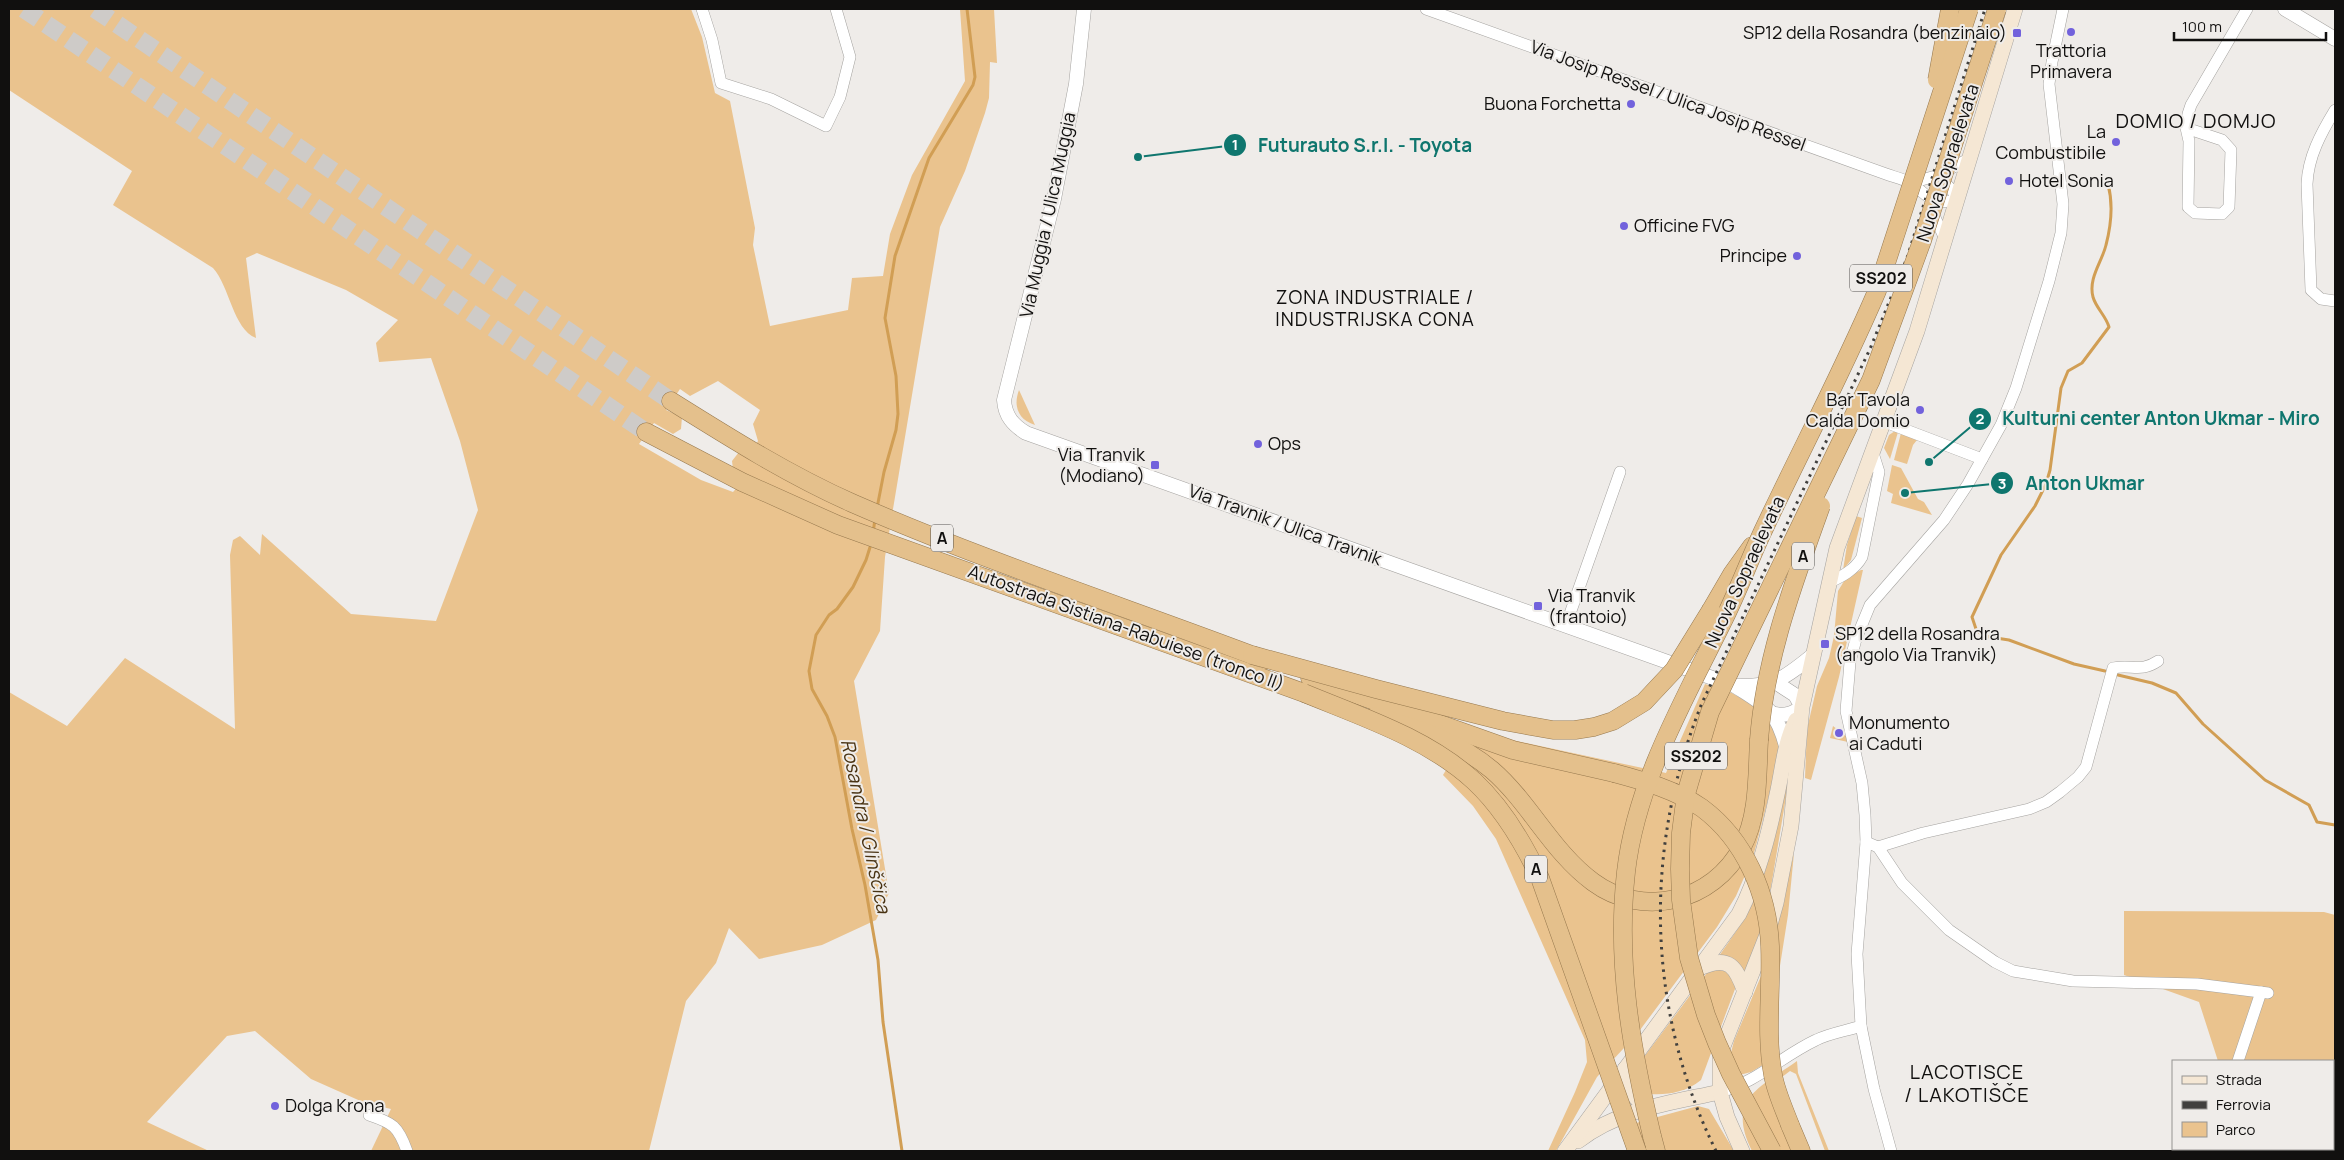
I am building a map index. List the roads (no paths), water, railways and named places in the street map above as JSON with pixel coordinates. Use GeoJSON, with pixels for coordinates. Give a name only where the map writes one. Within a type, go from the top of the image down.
{"type":"FeatureCollection","features":[{"type":"Feature","properties":{"kind":"highway"},"geometry":{"type":"LineString","coordinates":[[1877,291],[1937,80],[1950,9]]}},
{"type":"Feature","properties":{"kind":"highway","name":"Nuova Sopraelevata"},"geometry":{"type":"LineString","coordinates":[[1654,1144],[1633,1048],[1623,973],[1625,888],[1631,842],[1640,808],[1656,762],[1877,291],[1970,9]]}},
{"type":"Feature","properties":{"kind":"highway","name":"Nuova Sopraelevata"},"geometry":{"type":"LineString","coordinates":[[1772,1151],[1735,1082],[1717,1043],[1691,968],[1681,900],[1681,833],[1685,803],[1700,742],[1710,712],[1871,380],[2009,9]]}},
{"type":"Feature","properties":{"kind":"highway","name":"A"},"geometry":{"type":"LineString","coordinates":[[1304,693],[1401,724],[1456,746],[1492,770],[1519,798],[1570,862],[1593,882],[1616,895],[1640,901],[1665,902],[1690,895],[1712,883],[1732,862],[1742,846],[1749,828],[1757,781],[1758,740],[1766,679],[1781,625],[1823,500],[1871,380]]}},
{"type":"Feature","properties":{"kind":"highway","name":"Autostrada Sistiana-Rabuiese (tronco II)"},"geometry":{"type":"LineString","coordinates":[[672,401],[752,451],[852,502],[1252,655]]}},
{"type":"Feature","properties":{"kind":"highway","name":"Autostrada Sistiana-Rabuiese (tronco II)"},"geometry":{"type":"LineString","coordinates":[[646,432],[742,482],[838,525],[1304,693]]}},
{"type":"Feature","properties":{"kind":"highway","name":"A"},"geometry":{"type":"LineString","coordinates":[[1252,655],[1376,689],[1529,726],[1553,730],[1594,727],[1630,712],[1660,686],[1674,670],[1732,574],[1762,534]]}},
{"type":"Feature","properties":{"kind":"highway","name":"A"},"geometry":{"type":"LineString","coordinates":[[1252,655],[1369,700],[1513,750],[1648,782],[1679,795],[1702,808],[1738,846],[1752,870],[1761,893],[1770,945],[1769,1042],[1773,1076],[1801,1151]]}},
{"type":"Feature","properties":{"kind":"highway","name":"A"},"geometry":{"type":"LineString","coordinates":[[1304,693],[1387,728],[1436,753],[1473,780],[1500,809],[1524,843],[1540,878],[1637,1151]]}},
{"type":"Feature","properties":{"kind":"main road"},"geometry":{"type":"LineString","coordinates":[[1742,1151],[1727,1117],[1720,1092],[1720,1054],[1767,935],[1783,870],[1796,788],[1802,707],[1828,583],[1837,548],[1885,422],[1946,241],[2009,9]]}},
{"type":"Feature","properties":{"kind":"main road"},"geometry":{"type":"LineString","coordinates":[[1566,1151],[1740,914],[1764,854],[1786,746],[1802,707]]}},
{"type":"Feature","properties":{"kind":"main road"},"geometry":{"type":"LineString","coordinates":[[1702,967],[1714,961],[1731,965],[1739,975],[1745,992]]}},
{"type":"Feature","properties":{"kind":"main road"},"geometry":{"type":"LineString","coordinates":[[1626,1069],[1628,1084],[1633,1096],[1640,1104],[1649,1108]]}},
{"type":"Feature","properties":{"kind":"main road"},"geometry":{"type":"LineString","coordinates":[[1566,1151],[1602,1124],[1625,1114],[1720,1092]]}},
{"type":"Feature","properties":{"kind":"street"},"geometry":{"type":"LineString","coordinates":[[702,9],[712,40],[721,84],[772,99],[826,126],[840,97],[850,57],[836,9]]}},
{"type":"Feature","properties":{"kind":"street","name":"Via Muggia / Ulica Muggia"},"geometry":{"type":"LineString","coordinates":[[1008,418],[1004,400],[1054,199],[1076,84],[1084,9]]}},
{"type":"Feature","properties":{"kind":"street","name":"Via Josip Ressel / Ulica Josip Ressel"},"geometry":{"type":"LineString","coordinates":[[1426,9],[1911,184],[1925,196],[1940,202],[1958,200]]}},
{"type":"Feature","properties":{"kind":"street"},"geometry":{"type":"LineString","coordinates":[[1891,1151],[1874,1089],[1861,1026],[1857,954],[1866,842],[1865,805],[1846,711],[1846,691],[1856,639],[1870,605],[1944,520],[2001,425],[2016,388],[2049,281],[2061,233],[2063,204],[2049,84],[2063,9]]}},
{"type":"Feature","properties":{"kind":"street"},"geometry":{"type":"LineString","coordinates":[[2186,128],[2222,140],[2230,150],[2229,207],[2222,214],[2194,213],[2188,207],[2189,141],[2186,128],[2191,105],[2247,9]]}},
{"type":"Feature","properties":{"kind":"street"},"geometry":{"type":"LineString","coordinates":[[2285,9],[2333,33]]}},
{"type":"Feature","properties":{"kind":"street"},"geometry":{"type":"LineString","coordinates":[[2335,110],[2314,149],[2308,169],[2307,184],[2312,290],[2321,300],[2335,301]]}},
{"type":"Feature","properties":{"kind":"street"},"geometry":{"type":"LineString","coordinates":[[1911,184],[1932,178],[1970,158]]}},
{"type":"Feature","properties":{"kind":"street"},"geometry":{"type":"LineString","coordinates":[[1932,178],[1945,182],[1952,188],[1958,200]]}},
{"type":"Feature","properties":{"kind":"street","name":"Via Josip Ressel / Ulica Josip Ressel"},"geometry":{"type":"LineString","coordinates":[[1925,196],[1946,241]]}},
{"type":"Feature","properties":{"kind":"street","name":"Via Travnik / Ulica Travnik"},"geometry":{"type":"LineString","coordinates":[[1008,418],[1026,433],[1735,686],[1774,714]]}},
{"type":"Feature","properties":{"kind":"street"},"geometry":{"type":"LineString","coordinates":[[1885,422],[1982,459]]}},
{"type":"Feature","properties":{"kind":"street"},"geometry":{"type":"LineString","coordinates":[[1828,583],[1840,578],[1858,564],[1862,557],[1879,472],[1873,453]]}},
{"type":"Feature","properties":{"kind":"street"},"geometry":{"type":"LineString","coordinates":[[1566,626],[1620,472]]}},
{"type":"Feature","properties":{"kind":"street","name":"Via Travnik / Ulica Travnik"},"geometry":{"type":"LineString","coordinates":[[1735,686],[1755,686],[1775,682],[1813,655]]}},
{"type":"Feature","properties":{"kind":"street"},"geometry":{"type":"LineString","coordinates":[[1878,847],[1922,833],[2029,809],[2046,802],[2073,782],[2086,767],[2113,668],[2148,668],[2158,661]]}},
{"type":"Feature","properties":{"kind":"street"},"geometry":{"type":"LineString","coordinates":[[1774,714],[1794,713],[1802,707],[1795,695],[1775,682]]}},
{"type":"Feature","properties":{"kind":"street"},"geometry":{"type":"LineString","coordinates":[[1774,714],[1781,727],[1786,746]]}},
{"type":"Feature","properties":{"kind":"street"},"geometry":{"type":"LineString","coordinates":[[1866,842],[1878,847],[1902,882],[1949,930],[1996,962],[2013,971],[2083,982],[2160,982],[2264,992],[2238,1060]]}},
{"type":"Feature","properties":{"kind":"street"},"geometry":{"type":"LineString","coordinates":[[1720,1092],[1745,1084],[1817,1040],[1861,1026]]}},
{"type":"Feature","properties":{"kind":"street"},"geometry":{"type":"LineString","coordinates":[[369,1115],[391,1123],[403,1140],[407,1151]]}},
{"type":"Feature","properties":{"kind":"waterway","name":"Rosandra / Glinščica"},"geometry":{"type":"LineString","coordinates":[[877,508],[884,472],[896,430],[898,414],[896,376],[885,318],[895,256],[929,158],[973,85],[975,77],[967,9]]}},
{"type":"Feature","properties":{"kind":"waterway"},"geometry":{"type":"LineString","coordinates":[[2105,671],[2074,664],[2009,640],[1983,636],[1976,629],[1972,617],[2001,555],[2035,506],[2046,484],[2050,470],[2061,388],[2068,371],[2082,363],[2109,327],[2094,301],[2092,290],[2092,283],[2106,245],[2109,230],[2111,207],[2108,184]]}},
{"type":"Feature","properties":{"kind":"waterway","name":"Rosandra / Glinščica"},"geometry":{"type":"LineString","coordinates":[[873,533],[875,519]]}},
{"type":"Feature","properties":{"kind":"waterway","name":"Rosandra / Glinščica"},"geometry":{"type":"LineString","coordinates":[[871,544],[866,560],[853,587],[837,609],[829,615],[816,635],[809,671],[812,689],[827,716],[835,737],[852,829],[865,885],[878,960],[883,1022],[902,1151]]}},
{"type":"Feature","properties":{"kind":"waterway"},"geometry":{"type":"LineString","coordinates":[[2118,675],[2152,683],[2176,693],[2203,724],[2265,780],[2309,805],[2317,822],[2335,825]]}},
{"type":"Feature","properties":{"kind":"tunnel"},"geometry":{"type":"LineString","coordinates":[[24,9],[646,432]]}},
{"type":"Feature","properties":{"kind":"tunnel"},"geometry":{"type":"LineString","coordinates":[[95,9],[671,401]]}},
{"type":"Feature","properties":{"kind":"railway"},"geometry":{"type":"LineString","coordinates":[[1716,1151],[1693,1097],[1676,1042],[1665,985],[1661,929],[1662,871],[1669,815],[1683,758],[1702,703],[1870,349],[1907,258],[1985,9]]}},
{"type":"Feature","properties":{"kind":"place","name":"Trattoria Primavera"},"geometry":{"type":"Point","coordinates":[2071,32]}},
{"type":"Feature","properties":{"kind":"place","name":"SP12 della Rosandra (benzinaio)"},"geometry":{"type":"Point","coordinates":[2017,33]}},
{"type":"Feature","properties":{"kind":"place","name":"Buona Forchetta"},"geometry":{"type":"Point","coordinates":[1631,104]}},
{"type":"Feature","properties":{"kind":"place","name":"La Combustibile"},"geometry":{"type":"Point","coordinates":[2116,142]}},
{"type":"Feature","properties":{"kind":"place","name":"Futurauto S.r.l. - Toyota"},"geometry":{"type":"Point","coordinates":[1138,157]}},
{"type":"Feature","properties":{"kind":"place","name":"Hotel Sonia"},"geometry":{"type":"Point","coordinates":[2009,181]}},
{"type":"Feature","properties":{"kind":"place","name":"Officine FVG"},"geometry":{"type":"Point","coordinates":[1624,226]}},
{"type":"Feature","properties":{"kind":"place","name":"Principe"},"geometry":{"type":"Point","coordinates":[1797,256]}},
{"type":"Feature","properties":{"kind":"place","name":"Bar Tavola Calda Domio"},"geometry":{"type":"Point","coordinates":[1920,410]}},
{"type":"Feature","properties":{"kind":"place","name":"Ops"},"geometry":{"type":"Point","coordinates":[1258,444]}},
{"type":"Feature","properties":{"kind":"place","name":"Kulturni center Anton Ukmar - Miro"},"geometry":{"type":"Point","coordinates":[1929,462]}},
{"type":"Feature","properties":{"kind":"place","name":"Via Tranvik (Modiano)"},"geometry":{"type":"Point","coordinates":[1155,465]}},
{"type":"Feature","properties":{"kind":"place","name":"Anton Ukmar"},"geometry":{"type":"Point","coordinates":[1905,493]}},
{"type":"Feature","properties":{"kind":"place","name":"Via Tranvik (frantoio)"},"geometry":{"type":"Point","coordinates":[1538,606]}},
{"type":"Feature","properties":{"kind":"place","name":"SP12 della Rosandra (angolo Via Tranvik)"},"geometry":{"type":"Point","coordinates":[1825,644]}},
{"type":"Feature","properties":{"kind":"place","name":"Monumento ai Caduti"},"geometry":{"type":"Point","coordinates":[1839,733]}},
{"type":"Feature","properties":{"kind":"place","name":"Dolga Krona"},"geometry":{"type":"Point","coordinates":[275,1106]}},
{"type":"Feature","properties":{"kind":"district","name":"DOMIO / DOMJO"},"geometry":{"type":"Point","coordinates":[2196,121]}},
{"type":"Feature","properties":{"kind":"district","name":"ZONA INDUSTRIALE / INDUSTRIJSKA CONA"},"geometry":{"type":"Point","coordinates":[1375,308]}},
{"type":"Feature","properties":{"kind":"district","name":"LACOTISCE / LAKOTIŠČE"},"geometry":{"type":"Point","coordinates":[1967,1084]}}]}
